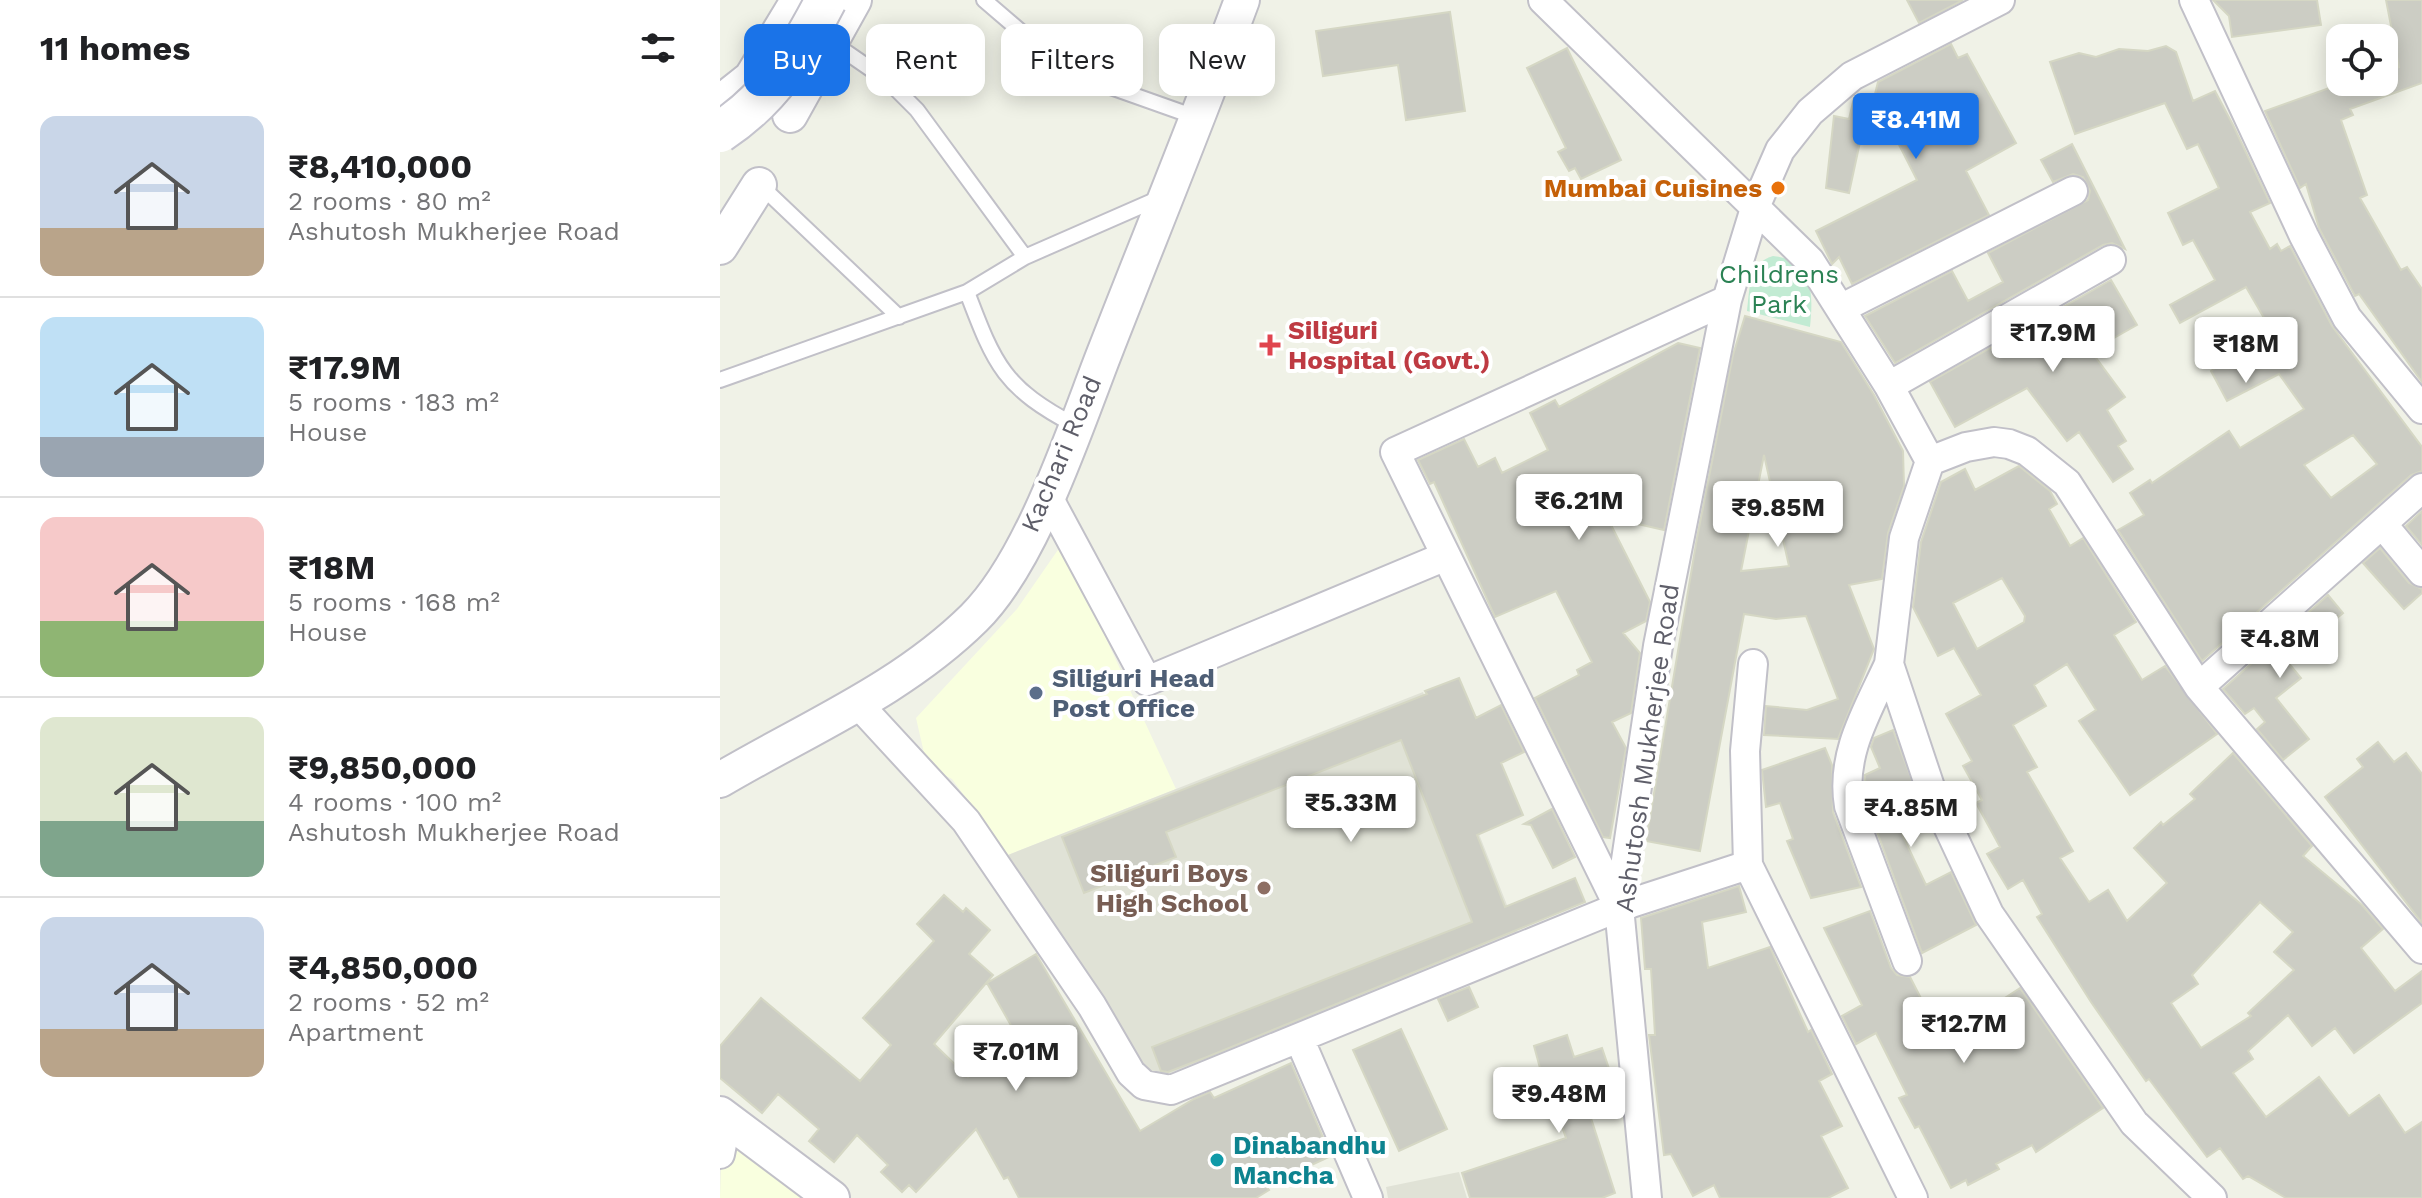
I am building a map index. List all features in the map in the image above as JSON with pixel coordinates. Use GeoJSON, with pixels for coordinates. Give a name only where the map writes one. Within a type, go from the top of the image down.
{"type":"FeatureCollection","features":[{"type":"Feature","properties":{"kind":"main road"},"geometry":{"type":"LineString","coordinates":[[720,132],[745,116],[782,78],[826,0]]}},
{"type":"Feature","properties":{"kind":"street"},"geometry":{"type":"LineString","coordinates":[[842,24],[854,0]]}},
{"type":"Feature","properties":{"kind":"street","name":"Kachari Road"},"geometry":{"type":"LineString","coordinates":[[720,780],[859,705],[974,618],[1001,585],[1048,497],[1242,0]]}},
{"type":"Feature","properties":{"kind":"street"},"geometry":{"type":"LineString","coordinates":[[1543,0],[1810,261],[1889,386],[1930,461],[1904,538],[1889,664],[1851,747],[1845,782],[1849,806],[1907,961]]}},
{"type":"Feature","properties":{"kind":"street","name":"Ashutosh Mukherjee Road"},"geometry":{"type":"LineString","coordinates":[[1650,1194],[1619,907],[1658,646],[1727,300],[1756,205],[1780,150],[1810,112],[1852,76],[2000,0]]}},
{"type":"Feature","properties":{"kind":"street"},"geometry":{"type":"LineString","coordinates":[[2194,0],[2304,236],[2347,318],[2422,409]]}},
{"type":"Feature","properties":{"kind":"street"},"geometry":{"type":"LineString","coordinates":[[774,24],[783,6]]}},
{"type":"Feature","properties":{"kind":"street"},"geometry":{"type":"LineString","coordinates":[[720,99],[744,80]]}},
{"type":"Feature","properties":{"kind":"street"},"geometry":{"type":"LineString","coordinates":[[770,96],[790,115],[801,96]]}},
{"type":"Feature","properties":{"kind":"street"},"geometry":{"type":"LineString","coordinates":[[720,247],[759,185]]}},
{"type":"Feature","properties":{"kind":"street"},"geometry":{"type":"LineString","coordinates":[[1842,308],[2073,191]]}},
{"type":"Feature","properties":{"kind":"street"},"geometry":{"type":"LineString","coordinates":[[1889,386],[2111,260]]}},
{"type":"Feature","properties":{"kind":"street"},"geometry":{"type":"LineString","coordinates":[[1619,907],[1395,452],[1727,300]]}},
{"type":"Feature","properties":{"kind":"street"},"geometry":{"type":"LineString","coordinates":[[1930,461],[1966,447],[1994,442],[2027,451],[2047,465],[2085,507],[2199,687],[2422,949]]}},
{"type":"Feature","properties":{"kind":"street"},"geometry":{"type":"LineString","coordinates":[[2199,687],[2422,488]]}},
{"type":"Feature","properties":{"kind":"street"},"geometry":{"type":"LineString","coordinates":[[1048,497],[1147,681],[1446,556]]}},
{"type":"Feature","properties":{"kind":"street"},"geometry":{"type":"LineString","coordinates":[[2383,525],[2422,572]]}},
{"type":"Feature","properties":{"kind":"street"},"geometry":{"type":"LineString","coordinates":[[1753,664],[1745,751],[1748,865],[1913,1198]]}},
{"type":"Feature","properties":{"kind":"street"},"geometry":{"type":"LineString","coordinates":[[1889,664],[1931,790],[1989,914],[2134,1123],[2212,1198]]}},
{"type":"Feature","properties":{"kind":"street"},"geometry":{"type":"LineString","coordinates":[[859,705],[966,821],[1092,1006],[1131,1073],[1144,1085],[1171,1090],[1619,907],[1748,865]]}},
{"type":"Feature","properties":{"kind":"street"},"geometry":{"type":"LineString","coordinates":[[1299,1038],[1368,1198]]}},
{"type":"Feature","properties":{"kind":"street"},"geometry":{"type":"LineString","coordinates":[[720,1154],[724,1116]]}},
{"type":"Feature","properties":{"kind":"street"},"geometry":{"type":"LineString","coordinates":[[724,1116],[832,1198]]}},
{"type":"Feature","properties":{"kind":"lane"},"geometry":{"type":"LineString","coordinates":[[984,0],[1001,7],[1040,48],[1088,79],[1198,118]]}},
{"type":"Feature","properties":{"kind":"lane"},"geometry":{"type":"LineString","coordinates":[[850,55],[888,81],[917,110],[1025,257]]}},
{"type":"Feature","properties":{"kind":"lane"},"geometry":{"type":"LineString","coordinates":[[759,185],[899,317]]}},
{"type":"Feature","properties":{"kind":"lane"},"geometry":{"type":"LineString","coordinates":[[720,380],[967,292],[1025,257],[1167,195]]}},
{"type":"Feature","properties":{"kind":"lane"},"geometry":{"type":"LineString","coordinates":[[967,292],[1006,378],[1037,406],[1076,426]]}},
{"type":"Feature","properties":{"kind":"shaded area","name":"Siliguri Head Post Office"},"geometry":{"type":"Polygon","coordinates":[[[1062,544],[1176,789],[1008,855],[952,779],[927,766],[916,718],[1017,609],[1062,544]]]}},
{"type":"Feature","properties":{"kind":"shaded area","name":"Siliguri Boys High School"},"geometry":{"type":"Polygon","coordinates":[[[1423,692],[1520,938],[1165,1075],[1149,1073],[1008,855],[1423,692]]]}},
{"type":"Feature","properties":{"kind":"shaded area"},"geometry":{"type":"Polygon","coordinates":[[[733,1141],[808,1198],[720,1198],[721,1169],[733,1141]]]}},
{"type":"Feature","properties":{"kind":"shaded area"},"geometry":{"type":"Polygon","coordinates":[[[1459,1172],[1467,1198],[1388,1198],[1386,1187],[1459,1172]]]}},
{"type":"Feature","properties":{"kind":"green space","name":"Childrens Park"},"geometry":{"type":"Polygon","coordinates":[[[1773,256],[1797,264],[1804,272],[1811,292],[1810,327],[1747,311],[1755,271],[1765,259],[1773,256]]]}},
{"type":"Feature","properties":{"kind":"building"},"geometry":{"type":"Polygon","coordinates":[[[1907,0],[1963,0],[1919,23],[1907,0]]]}},
{"type":"Feature","properties":{"kind":"building"},"geometry":{"type":"Polygon","coordinates":[[[2213,0],[2317,0],[2321,25],[2232,37],[2229,16],[2213,0]]]}},
{"type":"Feature","properties":{"kind":"building"},"geometry":{"type":"Polygon","coordinates":[[[2386,0],[2422,0],[2422,83],[2398,92],[2398,24],[2391,24],[2386,0]]]}},
{"type":"Feature","properties":{"kind":"building"},"geometry":{"type":"Polygon","coordinates":[[[1450,12],[1465,111],[1406,120],[1398,65],[1323,76],[1316,31],[1450,12]]]}},
{"type":"Feature","properties":{"kind":"building"},"geometry":{"type":"Polygon","coordinates":[[[1951,44],[1958,58],[1967,54],[2016,143],[1966,171],[1989,215],[1852,284],[1839,257],[1832,264],[1816,231],[1917,180],[1890,127],[1860,142],[1849,193],[1826,188],[1834,116],[1849,119],[1854,98],[1873,102],[1878,82],[1951,44]]]}},
{"type":"Feature","properties":{"kind":"building"},"geometry":{"type":"Polygon","coordinates":[[[2166,46],[2176,52],[2193,101],[2215,91],[2270,203],[2250,212],[2270,249],[2277,244],[2281,251],[2290,246],[2332,326],[2422,447],[2422,471],[2411,475],[2202,661],[2118,530],[2144,515],[2130,493],[2150,480],[2152,483],[2229,431],[2240,448],[2304,409],[2279,374],[2227,401],[2211,371],[2218,366],[2216,362],[2271,330],[2246,287],[2180,323],[2170,305],[2215,280],[2193,240],[2183,245],[2168,213],[2219,188],[2198,144],[2187,149],[2165,103],[2075,134],[2050,62],[2079,53],[2096,57],[2119,49],[2148,51],[2166,46]],[[2353,435],[2304,465],[2331,498],[2377,464],[2353,435]]]}},
{"type":"Feature","properties":{"kind":"building"},"geometry":{"type":"Polygon","coordinates":[[[1567,48],[1621,160],[1581,179],[1575,168],[1569,171],[1558,152],[1566,148],[1527,68],[1567,48]]]}},
{"type":"Feature","properties":{"kind":"building"},"geometry":{"type":"Polygon","coordinates":[[[2326,89],[2326,96],[2386,96],[2350,109],[2353,115],[2341,120],[2367,195],[2360,198],[2401,270],[2407,267],[2422,289],[2422,382],[2359,294],[2355,296],[2319,228],[2306,184],[2300,188],[2265,111],[2326,89]]]}},
{"type":"Feature","properties":{"kind":"building"},"geometry":{"type":"Polygon","coordinates":[[[2072,144],[2125,249],[2112,243],[2103,245],[1895,363],[1865,316],[1952,271],[1968,301],[2003,282],[1988,253],[2088,200],[2090,191],[2083,177],[2073,174],[2053,182],[2041,160],[2072,144]]]}},
{"type":"Feature","properties":{"kind":"building"},"geometry":{"type":"Polygon","coordinates":[[[2111,280],[2137,325],[2091,351],[2125,397],[2107,410],[2126,441],[2118,446],[2133,469],[2113,482],[2079,432],[2067,441],[2027,388],[1955,427],[1930,382],[2111,280]]]}},
{"type":"Feature","properties":{"kind":"building"},"geometry":{"type":"Polygon","coordinates":[[[1745,316],[1841,342],[1874,395],[1903,451],[1904,486],[1888,533],[1882,579],[1849,585],[1874,649],[1838,739],[1764,735],[1766,706],[1807,710],[1838,699],[1806,616],[1776,619],[1744,614],[1700,851],[1646,841],[1697,538],[1733,355],[1745,316]],[[1764,455],[1741,571],[1789,566],[1764,455]]]}},
{"type":"Feature","properties":{"kind":"building"},"geometry":{"type":"Polygon","coordinates":[[[1678,343],[1700,348],[1664,530],[1607,517],[1650,602],[1646,621],[1623,633],[1640,653],[1631,713],[1612,722],[1626,748],[1610,838],[1603,837],[1535,698],[1579,675],[1577,670],[1592,662],[1556,591],[1495,617],[1434,482],[1430,484],[1418,460],[1464,439],[1478,467],[1495,458],[1502,473],[1548,450],[1530,413],[1555,400],[1559,407],[1678,343]]]}},
{"type":"Feature","properties":{"kind":"building"},"geometry":{"type":"Polygon","coordinates":[[[2019,466],[2050,491],[2057,504],[2049,509],[2070,546],[2083,538],[2136,622],[2114,635],[2142,680],[2165,666],[2217,734],[2130,795],[2079,721],[2096,710],[2067,664],[2034,685],[2046,706],[2013,725],[2037,767],[2027,772],[2073,851],[2060,858],[2089,902],[2108,890],[2127,921],[2167,883],[2134,848],[2161,822],[2163,825],[2195,799],[2190,794],[2233,753],[2312,846],[2303,856],[2362,905],[2383,929],[2361,948],[2395,991],[2422,971],[2422,1003],[2354,1053],[2335,1028],[2312,1046],[2288,1015],[2248,1051],[2253,1059],[2233,1073],[2266,1117],[2319,1077],[2349,1116],[2379,1095],[2405,1133],[2422,1122],[2422,1198],[2286,1198],[2248,1176],[2243,1179],[2220,1148],[2207,1157],[2149,1079],[2146,1081],[2091,1002],[2037,917],[2042,914],[2023,880],[2008,889],[1987,854],[2000,847],[1976,803],[1982,800],[1963,766],[1972,761],[1946,714],[1981,695],[1954,648],[1938,656],[1913,607],[1921,542],[1941,482],[1965,469],[1975,490],[2019,466]],[[2002,578],[1953,603],[1977,649],[2024,622],[2025,616],[2002,578]],[[2260,902],[2192,975],[2198,984],[2171,1003],[2201,1048],[2251,1016],[2248,1013],[2294,970],[2274,952],[2293,932],[2260,902]]]}},
{"type":"Feature","properties":{"kind":"building"},"geometry":{"type":"Polygon","coordinates":[[[2422,511],[2422,545],[2406,526],[2422,511]]]}},
{"type":"Feature","properties":{"kind":"building"},"geometry":{"type":"Polygon","coordinates":[[[2380,548],[2409,583],[2422,589],[2422,593],[2404,609],[2363,563],[2380,548]]]}},
{"type":"Feature","properties":{"kind":"building"},"geometry":{"type":"Polygon","coordinates":[[[2328,595],[2343,613],[2286,660],[2301,678],[2276,698],[2309,739],[2283,760],[2257,729],[2265,722],[2254,708],[2245,714],[2223,689],[2328,595]]]}},
{"type":"Feature","properties":{"kind":"building"},"geometry":{"type":"Polygon","coordinates":[[[1459,678],[1476,718],[1501,705],[1524,752],[1501,763],[1523,815],[1477,835],[1505,907],[1575,878],[1585,902],[1207,1057],[1168,1072],[1161,1071],[1152,1047],[1472,922],[1401,740],[1166,832],[1176,857],[1084,893],[1062,837],[1427,694],[1425,691],[1459,678]]]}},
{"type":"Feature","properties":{"kind":"building"},"geometry":{"type":"Polygon","coordinates":[[[1893,730],[1928,823],[1902,834],[1926,885],[1951,872],[1976,925],[1922,953],[1866,802],[1865,775],[1880,768],[1871,747],[1874,738],[1893,730]]]}},
{"type":"Feature","properties":{"kind":"building"},"geometry":{"type":"Polygon","coordinates":[[[2378,742],[2394,762],[2406,753],[2422,774],[2422,923],[2325,797],[2363,767],[2357,759],[2378,742]]]}},
{"type":"Feature","properties":{"kind":"building"},"geometry":{"type":"Polygon","coordinates":[[[1825,748],[1832,765],[1833,812],[1861,887],[1811,898],[1787,841],[1793,839],[1780,803],[1766,807],[1762,770],[1825,748]]]}},
{"type":"Feature","properties":{"kind":"building"},"geometry":{"type":"Polygon","coordinates":[[[1552,809],[1575,857],[1553,868],[1531,825],[1524,824],[1552,809]]]}},
{"type":"Feature","properties":{"kind":"building"},"geometry":{"type":"Polygon","coordinates":[[[1739,886],[1746,912],[1702,922],[1708,968],[1770,947],[1808,1032],[1811,1030],[1832,1074],[1819,1081],[1842,1126],[1821,1136],[1848,1188],[1828,1198],[1720,1198],[1714,1185],[1693,1196],[1671,1154],[1664,1155],[1649,1035],[1655,1035],[1651,969],[1645,969],[1641,918],[1739,886]]]}},
{"type":"Feature","properties":{"kind":"building"},"geometry":{"type":"Polygon","coordinates":[[[944,895],[963,912],[966,908],[990,930],[969,954],[993,975],[934,1044],[968,1077],[993,1049],[1017,1036],[987,983],[1036,954],[1140,1131],[1194,1099],[1210,1092],[1214,1098],[1291,1063],[1331,1156],[1266,1186],[1269,1190],[1256,1198],[1019,1198],[1008,1177],[1004,1179],[976,1129],[916,1192],[909,1185],[902,1192],[881,1172],[888,1165],[857,1135],[834,1162],[809,1141],[819,1129],[778,1094],[762,1113],[720,1078],[720,1046],[761,998],[860,1081],[891,1045],[863,1018],[934,941],[917,924],[944,895]]]}},
{"type":"Feature","properties":{"kind":"building"},"geometry":{"type":"Polygon","coordinates":[[[1870,911],[1891,968],[1897,975],[1910,977],[1942,1039],[2020,988],[2103,1108],[2036,1152],[2032,1145],[1996,1164],[1999,1169],[1968,1185],[1966,1180],[1951,1188],[1919,1126],[1915,1128],[1899,1098],[1907,1095],[1876,1033],[1856,1044],[1842,1016],[1862,1005],[1824,928],[1870,911]]]}},
{"type":"Feature","properties":{"kind":"building"},"geometry":{"type":"Polygon","coordinates":[[[1469,987],[1478,1007],[1448,1021],[1438,999],[1469,987]]]}},
{"type":"Feature","properties":{"kind":"building"},"geometry":{"type":"Polygon","coordinates":[[[1401,1029],[1447,1129],[1399,1151],[1353,1050],[1401,1029]]]}},
{"type":"Feature","properties":{"kind":"building"},"geometry":{"type":"Polygon","coordinates":[[[1567,1035],[1574,1057],[1602,1048],[1621,1104],[1590,1115],[1615,1193],[1602,1198],[1470,1198],[1462,1173],[1566,1138],[1550,1093],[1547,1094],[1534,1046],[1567,1035]]]}},
{"type":"Feature","properties":{"kind":"place","name":"Mumbai Cuisines"},"geometry":{"type":"Point","coordinates":[1778,188]}},
{"type":"Feature","properties":{"kind":"place","name":"Siliguri Hospital (Govt.)"},"geometry":{"type":"Point","coordinates":[1270,345]}},
{"type":"Feature","properties":{"kind":"place","name":"Siliguri Head Post Office"},"geometry":{"type":"Point","coordinates":[1036,693]}},
{"type":"Feature","properties":{"kind":"place","name":"Siliguri Boys High School"},"geometry":{"type":"Point","coordinates":[1264,888]}},
{"type":"Feature","properties":{"kind":"place","name":"Dinabandhu Mancha"},"geometry":{"type":"Point","coordinates":[1217,1160]}}]}
